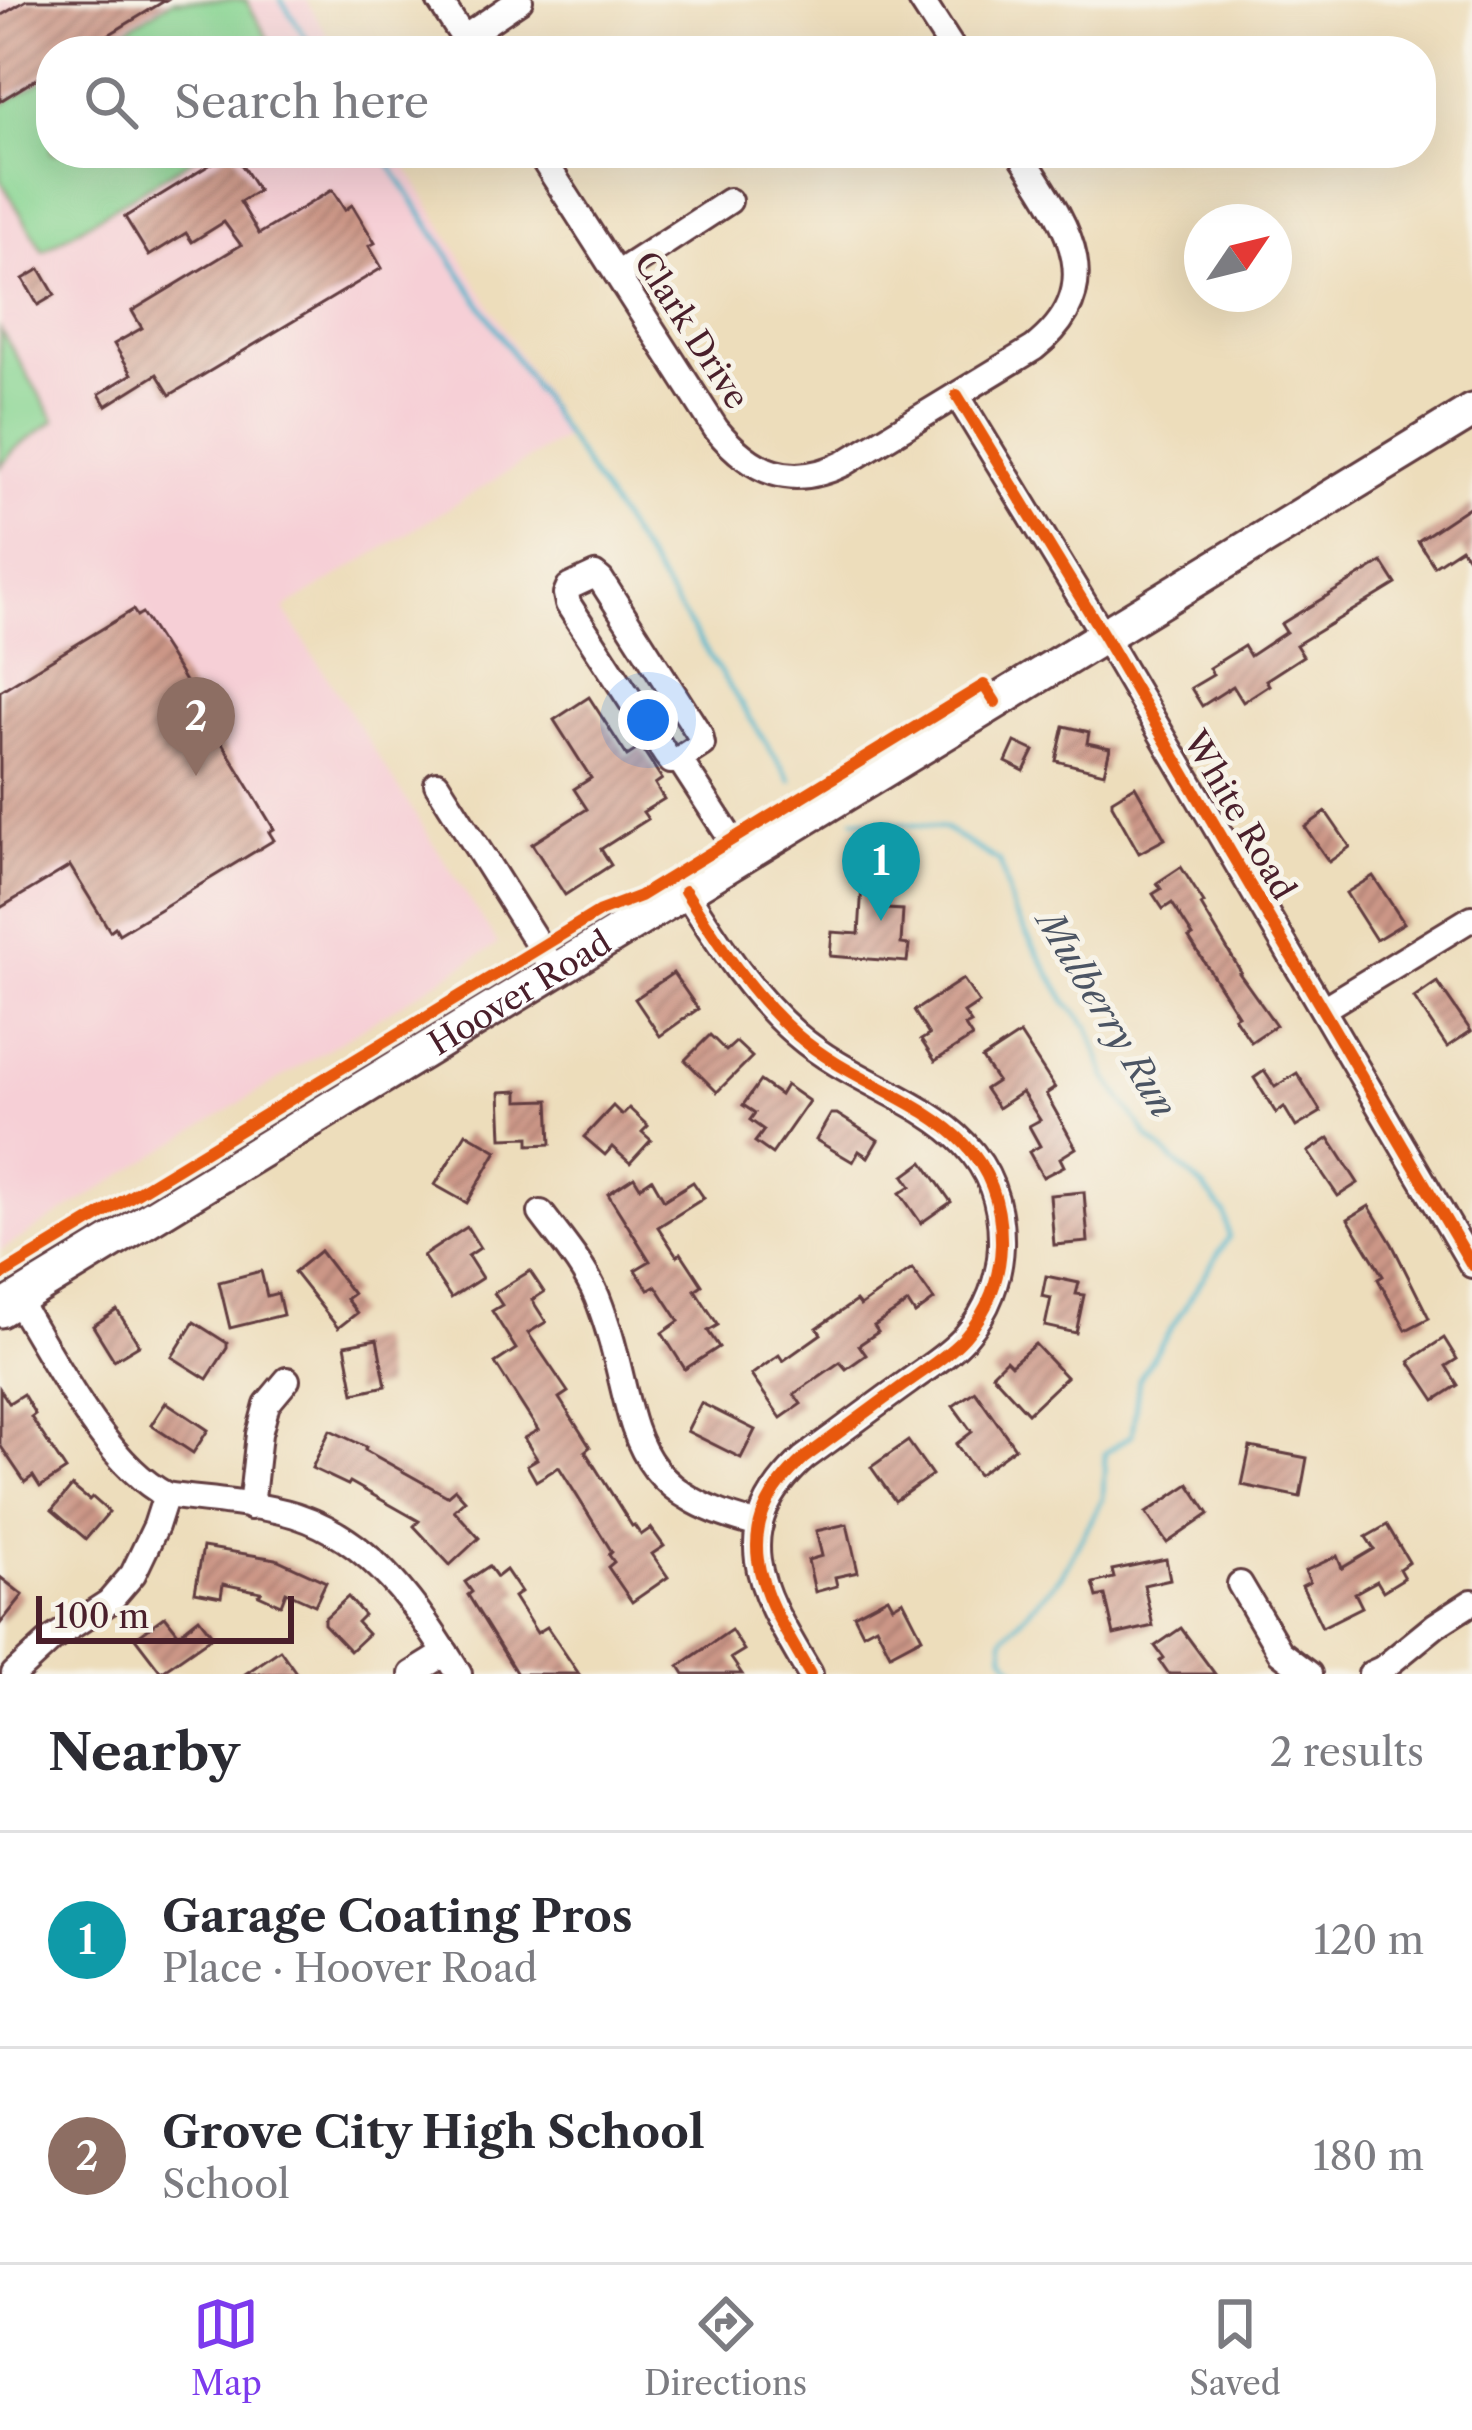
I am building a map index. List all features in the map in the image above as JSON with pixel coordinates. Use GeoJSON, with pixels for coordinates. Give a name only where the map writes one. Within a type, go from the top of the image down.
{"type":"FeatureCollection","features":[{"type":"Feature","properties":{"kind":"main road","name":"Hoover Road"},"geometry":{"type":"LineString","coordinates":[[8,1305],[1472,411]]}},
{"type":"Feature","properties":{"kind":"street"},"geometry":{"type":"LineString","coordinates":[[440,0],[463,36]]}},
{"type":"Feature","properties":{"kind":"street"},"geometry":{"type":"LineString","coordinates":[[477,36],[520,0]]}},
{"type":"Feature","properties":{"kind":"street"},"geometry":{"type":"LineString","coordinates":[[921,0],[944,36]]}},
{"type":"Feature","properties":{"kind":"street","name":"Clark Drive"},"geometry":{"type":"LineString","coordinates":[[548,168],[716,429],[746,461],[766,471],[802,476],[832,470],[1048,337],[1069,308],[1075,253],[1070,234],[1029,168]]}},
{"type":"Feature","properties":{"kind":"street"},"geometry":{"type":"LineString","coordinates":[[617,274],[729,201]]}},
{"type":"Feature","properties":{"kind":"street","name":"White Road"},"geometry":{"type":"LineString","coordinates":[[957,395],[1104,635],[1472,1265]]}},
{"type":"Feature","properties":{"kind":"street"},"geometry":{"type":"LineString","coordinates":[[595,575],[602,580],[700,735],[702,744],[679,759],[666,755],[568,604],[569,587],[595,575]]}},
{"type":"Feature","properties":{"kind":"street"},"geometry":{"type":"LineString","coordinates":[[679,759],[742,856]]}},
{"type":"Feature","properties":{"kind":"street"},"geometry":{"type":"LineString","coordinates":[[437,784],[555,970]]}},
{"type":"Feature","properties":{"kind":"street"},"geometry":{"type":"LineString","coordinates":[[685,891],[751,989],[801,1039],[951,1129],[966,1143],[998,1204],[1000,1252],[994,1286],[977,1322],[963,1340],[790,1471],[766,1504],[757,1547],[758,1571],[764,1592],[810,1674]]}},
{"type":"Feature","properties":{"kind":"street"},"geometry":{"type":"LineString","coordinates":[[1323,1009],[1472,918]]}},
{"type":"Feature","properties":{"kind":"street"},"geometry":{"type":"LineString","coordinates":[[542,1213],[596,1295],[630,1419],[649,1460],[685,1497],[727,1517],[760,1525]]}},
{"type":"Feature","properties":{"kind":"street"},"geometry":{"type":"LineString","coordinates":[[8,1305],[100,1433],[147,1486],[166,1496],[292,1514],[324,1526],[387,1573],[415,1606],[452,1664],[412,1674]]}},
{"type":"Feature","properties":{"kind":"street"},"geometry":{"type":"LineString","coordinates":[[250,1508],[267,1404],[287,1380]]}},
{"type":"Feature","properties":{"kind":"street"},"geometry":{"type":"LineString","coordinates":[[14,1674],[52,1640],[109,1602],[133,1574],[166,1496]]}},
{"type":"Feature","properties":{"kind":"street"},"geometry":{"type":"LineString","coordinates":[[1240,1584],[1280,1652],[1309,1674]]}},
{"type":"Feature","properties":{"kind":"street"},"geometry":{"type":"LineString","coordinates":[[1371,1674],[1472,1602]]}},
{"type":"Feature","properties":{"kind":"shaded area"},"geometry":{"type":"Polygon","coordinates":[[[0,0],[306,0],[328,36],[36,36],[36,168],[407,168],[568,435],[284,609],[498,944],[0,1251],[0,0]]]}},
{"type":"Feature","properties":{"kind":"green space"},"geometry":{"type":"Polygon","coordinates":[[[173,0],[246,0],[266,36],[114,36],[173,0]]]}},
{"type":"Feature","properties":{"kind":"green space"},"geometry":{"type":"Polygon","coordinates":[[[36,84],[36,168],[178,168],[43,251],[0,179],[0,106],[36,84]]]}},
{"type":"Feature","properties":{"kind":"green space"},"geometry":{"type":"Polygon","coordinates":[[[0,329],[55,420],[15,449],[0,467],[0,329]]]}},
{"type":"Feature","properties":{"kind":"building"},"geometry":{"type":"Polygon","coordinates":[[[27,0],[166,0],[107,36],[36,36],[36,79],[0,101],[0,16],[27,0]]]}},
{"type":"Feature","properties":{"kind":"building"},"geometry":{"type":"Polygon","coordinates":[[[205,168],[243,168],[258,191],[240,202],[259,234],[332,190],[345,210],[352,205],[375,243],[369,246],[382,268],[170,395],[157,374],[106,406],[99,394],[132,374],[114,344],[142,328],[132,311],[241,245],[224,222],[192,242],[186,233],[149,256],[125,217],[205,168]]]}},
{"type":"Feature","properties":{"kind":"building"},"geometry":{"type":"Polygon","coordinates":[[[40,269],[55,295],[38,305],[23,279],[40,269]]]}},
{"type":"Feature","properties":{"kind":"building"},"geometry":{"type":"Polygon","coordinates":[[[1472,505],[1472,564],[1461,548],[1434,566],[1418,541],[1472,505]]]}},
{"type":"Feature","properties":{"kind":"building"},"geometry":{"type":"Polygon","coordinates":[[[1382,562],[1396,584],[1296,645],[1303,656],[1243,702],[1233,686],[1202,706],[1191,688],[1213,675],[1209,668],[1244,646],[1250,656],[1286,632],[1281,624],[1382,562]]]}},
{"type":"Feature","properties":{"kind":"building"},"geometry":{"type":"Polygon","coordinates":[[[133,610],[137,616],[142,613],[169,655],[274,829],[269,832],[274,840],[119,934],[115,927],[110,931],[70,866],[0,908],[0,691],[133,610]]]}},
{"type":"Feature","properties":{"kind":"building"},"geometry":{"type":"Polygon","coordinates":[[[589,697],[627,756],[641,747],[662,779],[655,784],[664,799],[643,812],[648,819],[601,849],[611,865],[565,895],[532,844],[587,809],[574,789],[591,778],[554,720],[589,697]]]}},
{"type":"Feature","properties":{"kind":"building"},"geometry":{"type":"Polygon","coordinates":[[[1064,726],[1089,732],[1087,743],[1110,748],[1104,773],[1056,761],[1064,726]]]}},
{"type":"Feature","properties":{"kind":"building"},"geometry":{"type":"Polygon","coordinates":[[[1015,742],[1034,751],[1024,771],[1006,762],[1015,742]]]}},
{"type":"Feature","properties":{"kind":"building"},"geometry":{"type":"Polygon","coordinates":[[[1135,786],[1165,839],[1139,853],[1112,805],[1112,800],[1135,786]]]}},
{"type":"Feature","properties":{"kind":"building"},"geometry":{"type":"Polygon","coordinates":[[[1326,812],[1350,847],[1329,862],[1305,827],[1326,812]]]}},
{"type":"Feature","properties":{"kind":"building"},"geometry":{"type":"Polygon","coordinates":[[[1181,867],[1239,973],[1276,1025],[1251,1042],[1172,903],[1163,909],[1153,894],[1161,889],[1157,883],[1181,867]]]}},
{"type":"Feature","properties":{"kind":"building"},"geometry":{"type":"Polygon","coordinates":[[[1373,876],[1404,923],[1376,940],[1346,893],[1373,876]]]}},
{"type":"Feature","properties":{"kind":"building"},"geometry":{"type":"Polygon","coordinates":[[[862,885],[888,887],[887,909],[903,910],[901,944],[909,945],[907,962],[830,956],[832,932],[859,934],[862,885]]]}},
{"type":"Feature","properties":{"kind":"building"},"geometry":{"type":"Polygon","coordinates":[[[673,973],[698,1009],[660,1036],[635,999],[673,973]]]}},
{"type":"Feature","properties":{"kind":"building"},"geometry":{"type":"Polygon","coordinates":[[[963,979],[979,1003],[964,1013],[972,1037],[935,1061],[921,1040],[929,1035],[914,1011],[963,979]]]}},
{"type":"Feature","properties":{"kind":"building"},"geometry":{"type":"Polygon","coordinates":[[[1437,982],[1471,1031],[1447,1047],[1414,998],[1437,982]]]}},
{"type":"Feature","properties":{"kind":"building"},"geometry":{"type":"Polygon","coordinates":[[[1020,1034],[1055,1088],[1046,1094],[1076,1148],[1060,1158],[1064,1166],[1043,1177],[1029,1152],[1040,1146],[1029,1126],[1040,1120],[1022,1092],[998,1108],[985,1089],[997,1081],[982,1059],[1020,1034]]]}},
{"type":"Feature","properties":{"kind":"building"},"geometry":{"type":"Polygon","coordinates":[[[710,1035],[726,1051],[736,1042],[752,1057],[717,1092],[685,1060],[710,1035]]]}},
{"type":"Feature","properties":{"kind":"building"},"geometry":{"type":"Polygon","coordinates":[[[1264,1071],[1275,1087],[1297,1073],[1321,1112],[1296,1127],[1284,1107],[1276,1113],[1254,1078],[1264,1071]]]}},
{"type":"Feature","properties":{"kind":"building"},"geometry":{"type":"Polygon","coordinates":[[[760,1081],[780,1095],[786,1085],[809,1101],[772,1154],[755,1142],[764,1130],[750,1120],[755,1113],[743,1105],[760,1081]]]}},
{"type":"Feature","properties":{"kind":"building"},"geometry":{"type":"Polygon","coordinates":[[[518,1091],[518,1101],[549,1100],[551,1144],[529,1145],[529,1137],[502,1138],[500,1092],[518,1091]]]}},
{"type":"Feature","properties":{"kind":"building"},"geometry":{"type":"Polygon","coordinates":[[[613,1106],[622,1115],[629,1108],[648,1126],[642,1132],[651,1140],[630,1163],[612,1147],[605,1155],[584,1137],[613,1106]]]}},
{"type":"Feature","properties":{"kind":"building"},"geometry":{"type":"Polygon","coordinates":[[[831,1114],[878,1140],[868,1157],[859,1151],[853,1162],[816,1140],[831,1114]]]}},
{"type":"Feature","properties":{"kind":"building"},"geometry":{"type":"Polygon","coordinates":[[[466,1133],[497,1151],[467,1203],[435,1185],[466,1133]]]}},
{"type":"Feature","properties":{"kind":"building"},"geometry":{"type":"Polygon","coordinates":[[[1329,1138],[1358,1183],[1338,1196],[1308,1152],[1329,1138]]]}},
{"type":"Feature","properties":{"kind":"building"},"geometry":{"type":"Polygon","coordinates":[[[923,1162],[951,1202],[921,1223],[900,1193],[911,1186],[904,1176],[923,1162]]]}},
{"type":"Feature","properties":{"kind":"building"},"geometry":{"type":"Polygon","coordinates":[[[634,1177],[640,1187],[652,1179],[664,1200],[693,1182],[704,1198],[658,1227],[702,1285],[695,1290],[718,1325],[708,1331],[719,1347],[685,1369],[662,1333],[679,1321],[656,1286],[649,1290],[635,1270],[650,1261],[608,1194],[634,1177]]]}},
{"type":"Feature","properties":{"kind":"building"},"geometry":{"type":"Polygon","coordinates":[[[1084,1192],[1088,1242],[1054,1245],[1050,1195],[1084,1192]]]}},
{"type":"Feature","properties":{"kind":"building"},"geometry":{"type":"Polygon","coordinates":[[[1369,1206],[1429,1318],[1406,1330],[1378,1279],[1383,1276],[1348,1219],[1369,1206]]]}},
{"type":"Feature","properties":{"kind":"building"},"geometry":{"type":"Polygon","coordinates":[[[467,1227],[480,1248],[468,1256],[482,1278],[451,1298],[423,1256],[467,1227]]]}},
{"type":"Feature","properties":{"kind":"building"},"geometry":{"type":"Polygon","coordinates":[[[320,1251],[353,1294],[346,1299],[357,1313],[338,1328],[294,1272],[320,1251]]]}},
{"type":"Feature","properties":{"kind":"building"},"geometry":{"type":"Polygon","coordinates":[[[912,1269],[934,1300],[915,1314],[908,1303],[874,1326],[878,1332],[859,1345],[866,1355],[846,1369],[840,1362],[794,1394],[801,1404],[781,1418],[751,1375],[779,1355],[783,1361],[821,1334],[817,1328],[856,1301],[860,1306],[912,1269]]]}},
{"type":"Feature","properties":{"kind":"building"},"geometry":{"type":"Polygon","coordinates":[[[261,1271],[267,1296],[278,1293],[283,1315],[230,1328],[219,1282],[261,1271]]]}},
{"type":"Feature","properties":{"kind":"building"},"geometry":{"type":"Polygon","coordinates":[[[530,1271],[544,1292],[532,1300],[546,1322],[528,1333],[568,1392],[559,1398],[590,1447],[585,1451],[632,1526],[641,1535],[651,1528],[664,1546],[652,1554],[668,1577],[632,1602],[608,1567],[614,1562],[612,1552],[559,1467],[536,1481],[527,1465],[537,1459],[524,1438],[538,1430],[495,1363],[516,1349],[492,1311],[502,1305],[494,1293],[530,1271]]]}},
{"type":"Feature","properties":{"kind":"building"},"geometry":{"type":"Polygon","coordinates":[[[1046,1276],[1079,1283],[1076,1294],[1084,1295],[1076,1333],[1045,1326],[1051,1298],[1042,1296],[1046,1276]]]}},
{"type":"Feature","properties":{"kind":"building"},"geometry":{"type":"Polygon","coordinates":[[[117,1310],[139,1345],[114,1360],[93,1326],[117,1310]]]}},
{"type":"Feature","properties":{"kind":"building"},"geometry":{"type":"Polygon","coordinates":[[[194,1322],[227,1343],[207,1379],[172,1357],[194,1322]]]}},
{"type":"Feature","properties":{"kind":"building"},"geometry":{"type":"Polygon","coordinates":[[[1444,1338],[1457,1359],[1446,1366],[1458,1385],[1435,1400],[1409,1361],[1444,1338]]]}},
{"type":"Feature","properties":{"kind":"building"},"geometry":{"type":"Polygon","coordinates":[[[377,1339],[386,1386],[354,1393],[345,1345],[377,1339]]]}},
{"type":"Feature","properties":{"kind":"building"},"geometry":{"type":"Polygon","coordinates":[[[1035,1344],[1066,1377],[1028,1413],[992,1374],[1035,1344]]]}},
{"type":"Feature","properties":{"kind":"building"},"geometry":{"type":"Polygon","coordinates":[[[0,1389],[9,1403],[23,1394],[35,1414],[31,1417],[66,1470],[40,1487],[33,1476],[25,1482],[0,1445],[0,1389]]]}},
{"type":"Feature","properties":{"kind":"building"},"geometry":{"type":"Polygon","coordinates":[[[975,1391],[1015,1448],[978,1475],[956,1444],[972,1432],[953,1406],[975,1391]]]}},
{"type":"Feature","properties":{"kind":"building"},"geometry":{"type":"Polygon","coordinates":[[[166,1402],[208,1430],[193,1453],[151,1425],[166,1402]]]}},
{"type":"Feature","properties":{"kind":"building"},"geometry":{"type":"Polygon","coordinates":[[[701,1403],[755,1430],[741,1458],[687,1431],[701,1403]]]}},
{"type":"Feature","properties":{"kind":"building"},"geometry":{"type":"Polygon","coordinates":[[[330,1430],[447,1496],[455,1489],[465,1500],[454,1510],[479,1538],[450,1565],[414,1526],[419,1521],[350,1482],[312,1468],[330,1430]]]}},
{"type":"Feature","properties":{"kind":"building"},"geometry":{"type":"Polygon","coordinates":[[[908,1441],[932,1475],[895,1501],[871,1467],[908,1441]]]}},
{"type":"Feature","properties":{"kind":"building"},"geometry":{"type":"Polygon","coordinates":[[[1250,1447],[1307,1458],[1300,1497],[1242,1485],[1250,1447]]]}},
{"type":"Feature","properties":{"kind":"building"},"geometry":{"type":"Polygon","coordinates":[[[1189,1484],[1209,1514],[1167,1543],[1146,1513],[1189,1484]]]}},
{"type":"Feature","properties":{"kind":"building"},"geometry":{"type":"Polygon","coordinates":[[[72,1486],[109,1512],[86,1539],[52,1510],[72,1486]]]}},
{"type":"Feature","properties":{"kind":"building"},"geometry":{"type":"Polygon","coordinates":[[[847,1524],[858,1572],[835,1577],[837,1586],[815,1592],[808,1560],[822,1556],[816,1531],[847,1524]]]}},
{"type":"Feature","properties":{"kind":"building"},"geometry":{"type":"Polygon","coordinates":[[[1387,1525],[1409,1562],[1399,1569],[1404,1578],[1383,1591],[1377,1581],[1355,1593],[1362,1607],[1322,1627],[1302,1586],[1310,1582],[1305,1571],[1337,1556],[1342,1568],[1374,1549],[1366,1537],[1387,1525]]]}},
{"type":"Feature","properties":{"kind":"building"},"geometry":{"type":"Polygon","coordinates":[[[203,1547],[276,1559],[326,1582],[315,1605],[286,1592],[281,1605],[259,1595],[261,1592],[223,1584],[221,1597],[195,1592],[203,1547]]]}},
{"type":"Feature","properties":{"kind":"building"},"geometry":{"type":"Polygon","coordinates":[[[1166,1559],[1170,1579],[1144,1585],[1153,1626],[1114,1635],[1105,1595],[1097,1597],[1093,1583],[1114,1578],[1112,1570],[1166,1559]]]}},
{"type":"Feature","properties":{"kind":"building"},"geometry":{"type":"Polygon","coordinates":[[[489,1566],[497,1577],[506,1570],[521,1592],[514,1597],[537,1633],[547,1627],[579,1674],[517,1674],[468,1595],[472,1592],[465,1582],[489,1566]]]}},
{"type":"Feature","properties":{"kind":"building"},"geometry":{"type":"Polygon","coordinates":[[[0,1577],[23,1595],[0,1624],[0,1577]]]}},
{"type":"Feature","properties":{"kind":"building"},"geometry":{"type":"Polygon","coordinates":[[[348,1597],[364,1615],[357,1622],[368,1634],[350,1651],[324,1624],[348,1597]]]}},
{"type":"Feature","properties":{"kind":"building"},"geometry":{"type":"Polygon","coordinates":[[[888,1597],[893,1606],[903,1600],[922,1637],[890,1654],[876,1626],[863,1633],[854,1615],[888,1597]]]}},
{"type":"Feature","properties":{"kind":"building"},"geometry":{"type":"Polygon","coordinates":[[[165,1616],[179,1634],[199,1618],[213,1636],[161,1672],[135,1638],[165,1616]]]}},
{"type":"Feature","properties":{"kind":"building"},"geometry":{"type":"Polygon","coordinates":[[[1181,1628],[1215,1674],[1169,1674],[1155,1646],[1181,1628]]]}},
{"type":"Feature","properties":{"kind":"building"},"geometry":{"type":"Polygon","coordinates":[[[731,1630],[744,1650],[731,1658],[742,1674],[684,1674],[679,1666],[731,1630]]]}},
{"type":"Feature","properties":{"kind":"building"},"geometry":{"type":"Polygon","coordinates":[[[280,1650],[297,1674],[245,1674],[280,1650]]]}},
{"type":"Feature","properties":{"kind":"waterway","name":"Mulberry Run"},"geometry":{"type":"LineString","coordinates":[[281,0],[305,36]]}},
{"type":"Feature","properties":{"kind":"waterway","name":"Mulberry Run"},"geometry":{"type":"LineString","coordinates":[[392,168],[791,781]]}},
{"type":"Feature","properties":{"kind":"waterway","name":"Mulberry Run"},"geometry":{"type":"LineString","coordinates":[[854,819],[943,828],[1000,862],[1014,913],[1067,1003],[1089,1027],[1106,1077],[1149,1138],[1225,1214],[1229,1237],[1139,1379],[1132,1435],[1105,1453],[1103,1499],[1061,1576],[1003,1638],[1004,1655],[1020,1674]]}},
{"type":"Feature","properties":{"kind":"cycle path"},"geometry":{"type":"LineString","coordinates":[[957,395],[1104,636],[1472,1265]]}},
{"type":"Feature","properties":{"kind":"cycle path"},"geometry":{"type":"LineString","coordinates":[[0,1276],[600,911],[640,896],[984,685],[995,702]]}},
{"type":"Feature","properties":{"kind":"cycle path"},"geometry":{"type":"LineString","coordinates":[[685,891],[736,968],[780,1019],[829,1058],[959,1138],[981,1165],[996,1200],[1001,1245],[998,1270],[973,1327],[945,1355],[804,1458],[763,1512],[757,1538],[766,1591],[810,1674]]}},
{"type":"Feature","properties":{"kind":"place","name":"Grove City High School"},"geometry":{"type":"Point","coordinates":[196,776]}},
{"type":"Feature","properties":{"kind":"place","name":"Garage Coating Pros"},"geometry":{"type":"Point","coordinates":[881,921]}}]}
